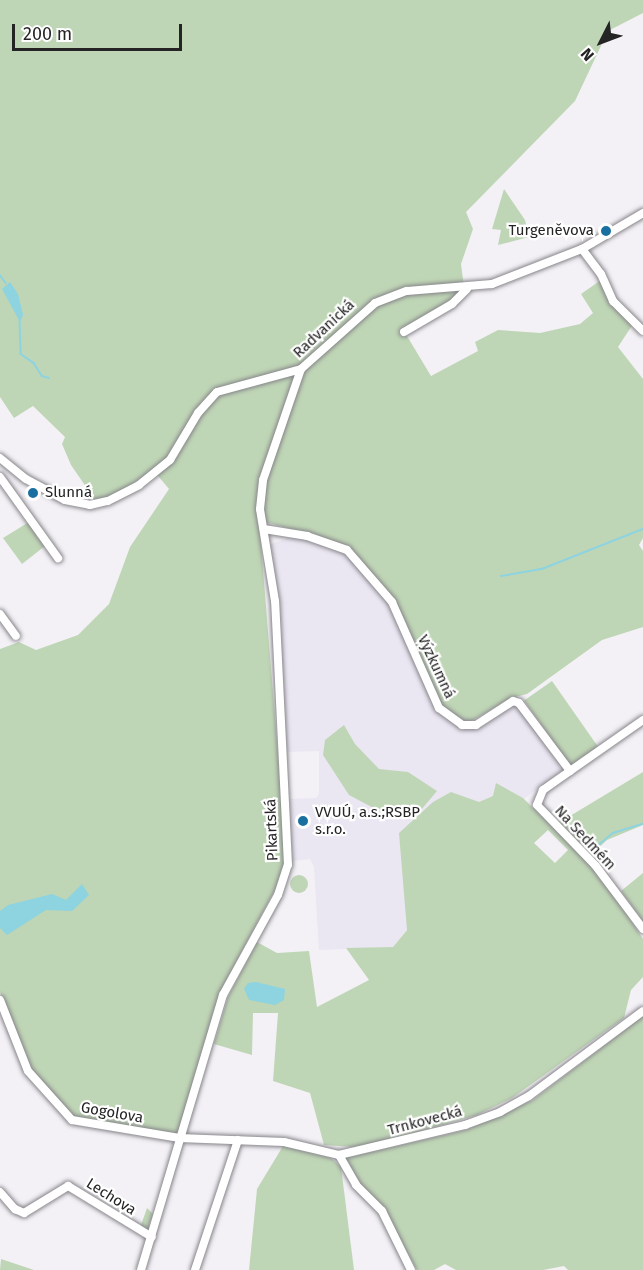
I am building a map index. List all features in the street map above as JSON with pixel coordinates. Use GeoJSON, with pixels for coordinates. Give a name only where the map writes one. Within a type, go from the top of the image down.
{"type":"FeatureCollection","features":[{"type":"Feature","properties":{"kind":"street","name":"Radvanická"},"geometry":{"type":"LineString","coordinates":[[1,459],[26,479],[57,497],[81,505],[103,503],[139,485],[170,460],[198,413],[217,392],[301,369],[318,358],[358,315],[380,300],[407,291],[467,289],[492,284],[582,249],[643,213]]}},
{"type":"Feature","properties":{"kind":"street"},"geometry":{"type":"LineString","coordinates":[[582,249],[601,274],[613,301],[643,331]]}},
{"type":"Feature","properties":{"kind":"street"},"geometry":{"type":"LineString","coordinates":[[404,332],[452,304],[467,289]]}},
{"type":"Feature","properties":{"kind":"street","name":"Pikartská"},"geometry":{"type":"LineString","coordinates":[[141,1270],[223,995],[278,896],[289,857],[275,601],[260,509],[263,480],[301,369]]}},
{"type":"Feature","properties":{"kind":"street"},"geometry":{"type":"LineString","coordinates":[[0,477],[58,558]]}},
{"type":"Feature","properties":{"kind":"street","name":"Výzkumná"},"geometry":{"type":"LineString","coordinates":[[264,529],[307,536],[347,550],[392,602],[439,708],[468,726],[513,701],[519,703],[570,771]]}},
{"type":"Feature","properties":{"kind":"street"},"geometry":{"type":"LineString","coordinates":[[0,614],[16,636]]}},
{"type":"Feature","properties":{"kind":"street"},"geometry":{"type":"LineString","coordinates":[[570,771],[643,720]]}},
{"type":"Feature","properties":{"kind":"street","name":"Na Sedmém"},"geometry":{"type":"LineString","coordinates":[[570,771],[543,790],[537,806],[595,865],[643,929]]}},
{"type":"Feature","properties":{"kind":"street","name":"Gogolova"},"geometry":{"type":"LineString","coordinates":[[0,999],[27,1071],[68,1118],[85,1125],[182,1138]]}},
{"type":"Feature","properties":{"kind":"street","name":"Trnkovecká"},"geometry":{"type":"LineString","coordinates":[[182,1138],[284,1142],[339,1155],[465,1125],[500,1112],[529,1096],[643,1011]]}},
{"type":"Feature","properties":{"kind":"street"},"geometry":{"type":"LineString","coordinates":[[195,1270],[238,1140]]}},
{"type":"Feature","properties":{"kind":"street"},"geometry":{"type":"LineString","coordinates":[[339,1155],[357,1185],[381,1211],[411,1270]]}},
{"type":"Feature","properties":{"kind":"street","name":"Lechova"},"geometry":{"type":"LineString","coordinates":[[0,1192],[15,1209],[24,1213],[68,1186],[152,1237]]}},
{"type":"Feature","properties":{"kind":"shaded area"},"geometry":{"type":"Polygon","coordinates":[[[296,535],[344,552],[388,603],[433,703],[457,725],[468,729],[481,726],[513,704],[518,705],[564,769],[485,828],[393,947],[319,950],[314,867],[310,859],[292,861],[289,799],[316,798],[319,794],[319,751],[286,752],[278,592],[269,545],[296,535]]]}},
{"type":"Feature","properties":{"kind":"green space"},"geometry":{"type":"Polygon","coordinates":[[[0,0],[643,0],[643,13],[608,31],[575,101],[466,212],[473,229],[461,264],[465,295],[404,331],[431,376],[478,351],[475,342],[498,330],[540,333],[580,324],[593,313],[581,294],[601,280],[633,324],[618,347],[643,379],[643,538],[639,545],[643,551],[643,627],[602,640],[527,694],[511,698],[468,723],[442,707],[395,602],[349,546],[259,520],[286,853],[284,873],[224,985],[178,1135],[74,1119],[28,1067],[0,992],[0,649],[19,642],[36,650],[78,635],[109,604],[130,547],[169,489],[153,470],[117,494],[95,500],[71,465],[62,444],[65,437],[33,406],[14,418],[0,397],[0,0]]]}},
{"type":"Feature","properties":{"kind":"green space"},"geometry":{"type":"Polygon","coordinates":[[[504,189],[525,220],[529,237],[498,245],[501,230],[492,229],[504,189]]]}},
{"type":"Feature","properties":{"kind":"green space"},"geometry":{"type":"Polygon","coordinates":[[[29,522],[45,546],[22,564],[3,538],[29,522]]]}},
{"type":"Feature","properties":{"kind":"green space"},"geometry":{"type":"Polygon","coordinates":[[[552,681],[598,747],[570,766],[524,701],[552,681]]]}},
{"type":"Feature","properties":{"kind":"green space"},"geometry":{"type":"Polygon","coordinates":[[[344,725],[355,744],[379,769],[408,772],[437,791],[421,810],[413,804],[399,819],[394,812],[383,813],[349,795],[323,755],[325,740],[344,725]]]}},
{"type":"Feature","properties":{"kind":"green space"},"geometry":{"type":"Polygon","coordinates":[[[643,772],[643,825],[607,840],[591,855],[560,822],[643,772]]]}},
{"type":"Feature","properties":{"kind":"green space"},"geometry":{"type":"Polygon","coordinates":[[[496,783],[523,798],[600,874],[643,939],[643,977],[631,990],[624,1018],[512,1098],[477,1115],[390,1140],[354,1147],[324,1145],[310,1093],[273,1081],[278,1013],[253,1013],[252,1055],[214,1044],[228,997],[257,942],[277,953],[309,951],[317,1007],[369,980],[346,948],[393,947],[407,930],[399,833],[433,802],[451,792],[479,802],[493,796],[496,783]],[[548,830],[534,843],[555,863],[568,850],[548,830]]]}},
{"type":"Feature","properties":{"kind":"green space"},"geometry":{"type":"Polygon","coordinates":[[[643,873],[643,921],[621,891],[643,873]]]}},
{"type":"Feature","properties":{"kind":"green space"},"geometry":{"type":"Polygon","coordinates":[[[299,875],[305,878],[308,884],[305,890],[299,893],[293,890],[290,884],[293,878],[299,875]]]}},
{"type":"Feature","properties":{"kind":"green space"},"geometry":{"type":"Polygon","coordinates":[[[643,1016],[643,1270],[568,1270],[564,1266],[543,1270],[456,1270],[445,1264],[434,1270],[417,1270],[384,1210],[359,1184],[346,1158],[466,1130],[533,1100],[643,1016]]]}},
{"type":"Feature","properties":{"kind":"green space"},"geometry":{"type":"Polygon","coordinates":[[[283,1146],[331,1158],[341,1167],[354,1270],[249,1270],[257,1189],[283,1146]]]}},
{"type":"Feature","properties":{"kind":"green space"},"geometry":{"type":"Polygon","coordinates":[[[147,1208],[153,1214],[147,1231],[140,1228],[147,1208]]]}},
{"type":"Feature","properties":{"kind":"green space"},"geometry":{"type":"Polygon","coordinates":[[[1,1259],[34,1270],[0,1270],[1,1259]]]}},
{"type":"Feature","properties":{"kind":"water"},"geometry":{"type":"Polygon","coordinates":[[[10,282],[18,294],[23,315],[20,322],[2,289],[10,282]]]}},
{"type":"Feature","properties":{"kind":"water"},"geometry":{"type":"Polygon","coordinates":[[[82,884],[89,895],[72,911],[46,910],[7,935],[0,928],[0,911],[8,905],[52,894],[66,900],[82,884]]]}},
{"type":"Feature","properties":{"kind":"water"},"geometry":{"type":"Polygon","coordinates":[[[256,982],[285,989],[284,1000],[275,1005],[249,1000],[244,989],[248,983],[256,982]]]}},
{"type":"Feature","properties":{"kind":"waterway"},"geometry":{"type":"LineString","coordinates":[[0,275],[6,283]]}},
{"type":"Feature","properties":{"kind":"waterway"},"geometry":{"type":"LineString","coordinates":[[20,321],[21,354],[34,363],[42,376],[49,378]]}},
{"type":"Feature","properties":{"kind":"waterway"},"geometry":{"type":"LineString","coordinates":[[501,576],[542,569],[643,529]]}},
{"type":"Feature","properties":{"kind":"waterway"},"geometry":{"type":"LineString","coordinates":[[595,848],[613,833],[643,824]]}},
{"type":"Feature","properties":{"kind":"place","name":"Turgeněvova"},"geometry":{"type":"Point","coordinates":[606,231]}},
{"type":"Feature","properties":{"kind":"place","name":"Slunná"},"geometry":{"type":"Point","coordinates":[33,493]}},
{"type":"Feature","properties":{"kind":"place","name":"VVUÚ, a.s.;RSBP s.r.o."},"geometry":{"type":"Point","coordinates":[303,821]}}]}
